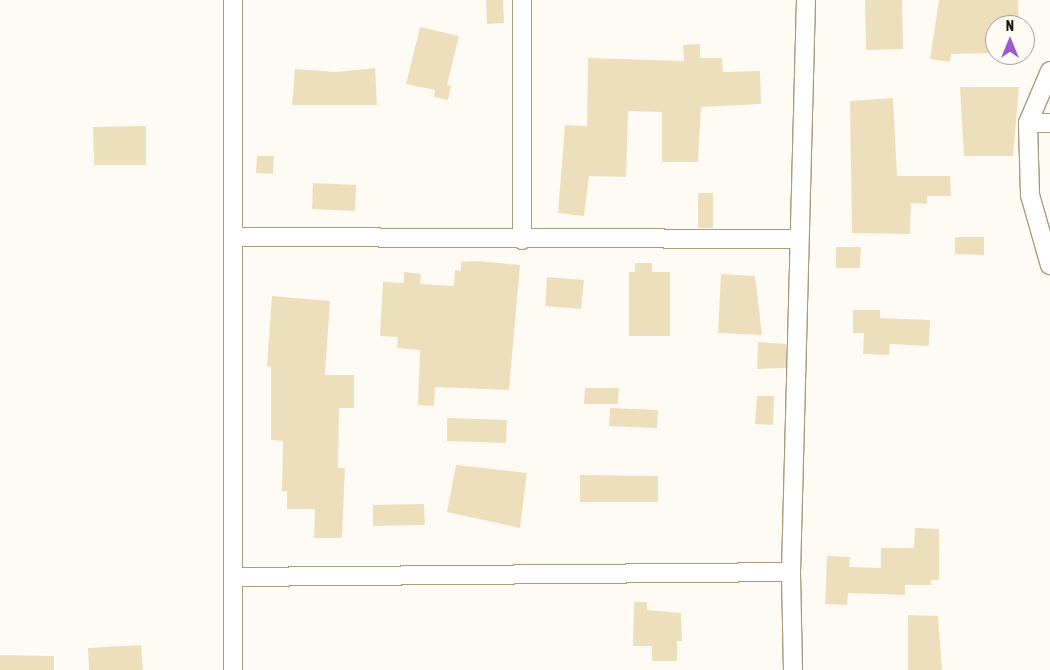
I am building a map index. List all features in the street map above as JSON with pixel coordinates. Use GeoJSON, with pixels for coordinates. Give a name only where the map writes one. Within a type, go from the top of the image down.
{"type":"FeatureCollection","features":[{"type":"Feature","properties":{"kind":"street"},"geometry":{"type":"LineString","coordinates":[[233,670],[234,0]]}},
{"type":"Feature","properties":{"kind":"street"},"geometry":{"type":"LineString","coordinates":[[522,0],[522,240]]}},
{"type":"Feature","properties":{"kind":"street"},"geometry":{"type":"LineString","coordinates":[[793,670],[791,572],[798,239],[806,0]]}},
{"type":"Feature","properties":{"kind":"street"},"geometry":{"type":"LineString","coordinates":[[1050,71],[1028,123],[1030,195],[1050,265]]}},
{"type":"Feature","properties":{"kind":"street"},"geometry":{"type":"LineString","coordinates":[[1028,123],[1050,123]]}},
{"type":"Feature","properties":{"kind":"street"},"geometry":{"type":"LineString","coordinates":[[233,237],[522,240],[798,239]]}},
{"type":"Feature","properties":{"kind":"street"},"geometry":{"type":"LineString","coordinates":[[233,577],[791,572]]}},
{"type":"Feature","properties":{"kind":"building"},"geometry":{"type":"Polygon","coordinates":[[[486,0],[503,0],[504,23],[487,24],[486,0]]]}},
{"type":"Feature","properties":{"kind":"building"},"geometry":{"type":"Polygon","coordinates":[[[865,0],[902,0],[903,49],[866,50],[865,0]]]}},
{"type":"Feature","properties":{"kind":"building"},"geometry":{"type":"Polygon","coordinates":[[[939,0],[1018,0],[1019,15],[985,15],[985,53],[951,54],[950,62],[930,59],[939,0]]]}},
{"type":"Feature","properties":{"kind":"building"},"geometry":{"type":"Polygon","coordinates":[[[420,27],[459,36],[447,85],[451,86],[448,100],[434,97],[435,90],[406,84],[420,27]]]}},
{"type":"Feature","properties":{"kind":"building"},"geometry":{"type":"Polygon","coordinates":[[[700,44],[700,58],[722,58],[723,72],[760,71],[761,104],[701,107],[698,162],[662,162],[662,112],[628,111],[626,177],[589,176],[584,216],[558,213],[565,125],[587,126],[588,58],[684,61],[683,45],[700,44]]]}},
{"type":"Feature","properties":{"kind":"building"},"geometry":{"type":"Polygon","coordinates":[[[375,68],[377,105],[292,105],[295,69],[336,72],[375,68]]]}},
{"type":"Feature","properties":{"kind":"building"},"geometry":{"type":"Polygon","coordinates":[[[960,87],[1019,87],[1013,156],[964,156],[960,87]]]}},
{"type":"Feature","properties":{"kind":"building"},"geometry":{"type":"Polygon","coordinates":[[[893,98],[897,176],[950,176],[951,196],[927,196],[927,204],[911,203],[910,234],[852,233],[850,101],[893,98]]]}},
{"type":"Feature","properties":{"kind":"building"},"geometry":{"type":"Polygon","coordinates":[[[146,126],[146,165],[94,165],[93,127],[146,126]]]}},
{"type":"Feature","properties":{"kind":"building"},"geometry":{"type":"Polygon","coordinates":[[[257,156],[274,156],[273,174],[256,173],[257,156]]]}},
{"type":"Feature","properties":{"kind":"building"},"geometry":{"type":"Polygon","coordinates":[[[313,183],[356,185],[355,211],[312,209],[313,183]]]}},
{"type":"Feature","properties":{"kind":"building"},"geometry":{"type":"Polygon","coordinates":[[[698,193],[713,193],[713,228],[698,228],[698,193]]]}},
{"type":"Feature","properties":{"kind":"building"},"geometry":{"type":"Polygon","coordinates":[[[955,237],[984,237],[984,255],[955,254],[955,237]]]}},
{"type":"Feature","properties":{"kind":"building"},"geometry":{"type":"Polygon","coordinates":[[[836,247],[861,247],[860,268],[836,268],[836,247]]]}},
{"type":"Feature","properties":{"kind":"building"},"geometry":{"type":"Polygon","coordinates":[[[477,261],[520,265],[509,390],[435,387],[434,406],[418,405],[420,350],[397,348],[398,337],[380,336],[383,282],[404,283],[404,272],[421,274],[420,284],[454,286],[455,270],[461,271],[461,262],[477,261]]]}},
{"type":"Feature","properties":{"kind":"building"},"geometry":{"type":"Polygon","coordinates":[[[635,263],[652,263],[652,272],[670,272],[670,336],[629,336],[629,272],[635,272],[635,263]]]}},
{"type":"Feature","properties":{"kind":"building"},"geometry":{"type":"Polygon","coordinates":[[[721,274],[755,276],[762,335],[718,333],[721,274]]]}},
{"type":"Feature","properties":{"kind":"building"},"geometry":{"type":"Polygon","coordinates":[[[547,277],[584,280],[581,309],[545,306],[547,277]]]}},
{"type":"Feature","properties":{"kind":"building"},"geometry":{"type":"Polygon","coordinates":[[[272,296],[330,301],[325,375],[354,375],[354,408],[339,408],[338,468],[345,468],[342,538],[314,538],[315,509],[287,509],[287,491],[282,491],[283,441],[271,440],[271,367],[267,366],[272,296]]]}},
{"type":"Feature","properties":{"kind":"building"},"geometry":{"type":"Polygon","coordinates":[[[853,310],[880,310],[880,318],[930,320],[929,346],[890,344],[889,355],[863,354],[864,333],[853,333],[853,310]]]}},
{"type":"Feature","properties":{"kind":"building"},"geometry":{"type":"Polygon","coordinates":[[[758,342],[786,344],[786,368],[757,369],[758,342]]]}},
{"type":"Feature","properties":{"kind":"building"},"geometry":{"type":"Polygon","coordinates":[[[585,388],[619,388],[618,404],[584,404],[585,388]]]}},
{"type":"Feature","properties":{"kind":"building"},"geometry":{"type":"Polygon","coordinates":[[[757,396],[774,396],[773,425],[755,424],[757,396]]]}},
{"type":"Feature","properties":{"kind":"building"},"geometry":{"type":"Polygon","coordinates":[[[610,408],[658,410],[657,428],[609,426],[610,408]]]}},
{"type":"Feature","properties":{"kind":"building"},"geometry":{"type":"Polygon","coordinates":[[[447,418],[507,420],[506,443],[447,441],[447,418]]]}},
{"type":"Feature","properties":{"kind":"building"},"geometry":{"type":"Polygon","coordinates":[[[456,465],[527,473],[520,528],[447,512],[456,465]]]}},
{"type":"Feature","properties":{"kind":"building"},"geometry":{"type":"Polygon","coordinates":[[[580,475],[658,476],[658,502],[580,502],[580,475]]]}},
{"type":"Feature","properties":{"kind":"building"},"geometry":{"type":"Polygon","coordinates":[[[424,504],[425,525],[373,526],[373,505],[424,504]]]}},
{"type":"Feature","properties":{"kind":"building"},"geometry":{"type":"Polygon","coordinates":[[[915,528],[939,529],[939,580],[931,580],[931,585],[905,585],[905,595],[848,593],[847,605],[825,604],[827,556],[850,557],[849,567],[881,568],[881,548],[914,548],[915,528]]]}},
{"type":"Feature","properties":{"kind":"building"},"geometry":{"type":"Polygon","coordinates":[[[634,602],[647,602],[647,610],[681,613],[682,641],[677,641],[677,661],[652,661],[652,646],[633,646],[634,602]]]}},
{"type":"Feature","properties":{"kind":"building"},"geometry":{"type":"Polygon","coordinates":[[[908,615],[938,616],[942,670],[908,670],[908,615]]]}},
{"type":"Feature","properties":{"kind":"building"},"geometry":{"type":"Polygon","coordinates":[[[141,645],[143,670],[89,670],[88,648],[141,645]]]}},
{"type":"Feature","properties":{"kind":"building"},"geometry":{"type":"Polygon","coordinates":[[[0,655],[54,656],[54,670],[0,670],[0,655]]]}}]}
